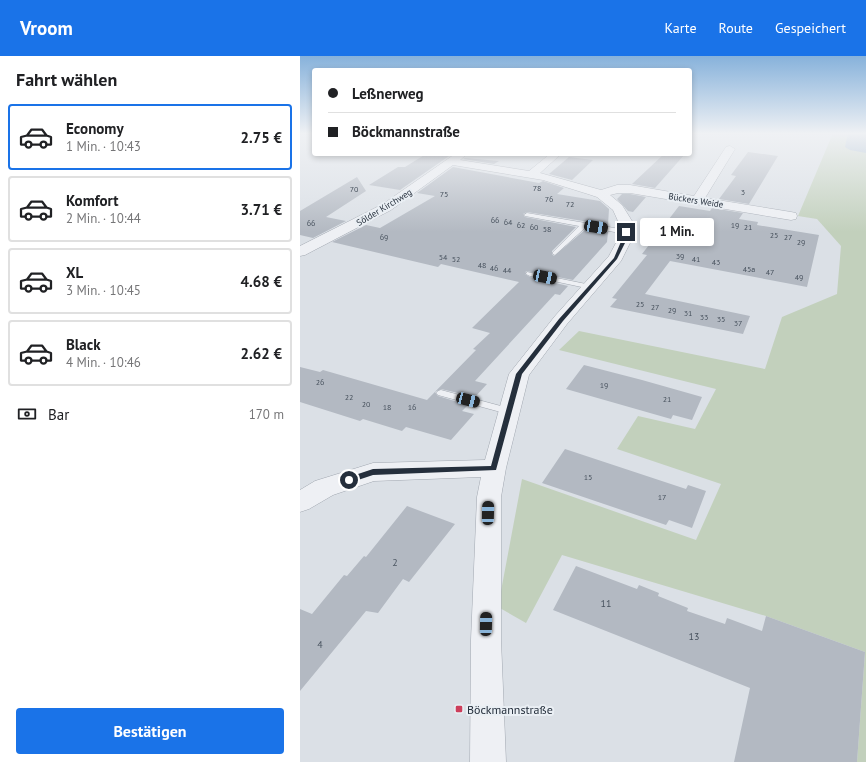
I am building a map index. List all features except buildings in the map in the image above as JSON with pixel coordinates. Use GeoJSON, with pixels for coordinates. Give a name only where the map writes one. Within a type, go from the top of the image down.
{"type":"FeatureCollection","features":[{"type":"Feature","properties":{"kind":"street","name":"Sölder Kirchweg"},"geometry":{"type":"LineString","coordinates":[[300,252],[387,207],[446,166]]}},
{"type":"Feature","properties":{"kind":"street"},"geometry":{"type":"LineString","coordinates":[[488,762],[486,640],[489,497],[494,468],[508,411],[519,374],[561,320],[616,258],[625,239],[626,232],[625,221],[618,208],[601,194],[564,182],[494,166]]}},
{"type":"Feature","properties":{"kind":"street"},"geometry":{"type":"LineString","coordinates":[[532,174],[542,166]]}},
{"type":"Feature","properties":{"kind":"street"},"geometry":{"type":"LineString","coordinates":[[697,200],[719,166]]}},
{"type":"Feature","properties":{"kind":"street","name":"Bückers Weide"},"geometry":{"type":"LineString","coordinates":[[601,194],[626,189],[791,216]]}},
{"type":"Feature","properties":{"kind":"street"},"geometry":{"type":"LineString","coordinates":[[300,502],[324,488],[373,472],[494,468]]}},
{"type":"Feature","properties":{"kind":"lane"},"geometry":{"type":"LineString","coordinates":[[527,215],[626,232]]}},
{"type":"Feature","properties":{"kind":"lane"},"geometry":{"type":"LineString","coordinates":[[555,253],[584,225]]}},
{"type":"Feature","properties":{"kind":"lane"},"geometry":{"type":"LineString","coordinates":[[530,274],[591,287]]}},
{"type":"Feature","properties":{"kind":"lane"},"geometry":{"type":"LineString","coordinates":[[440,393],[508,411]]}},
{"type":"Feature","properties":{"kind":"green space"},"geometry":{"type":"Polygon","coordinates":[[[819,166],[866,166],[866,762],[857,762],[865,652],[766,616],[562,555],[526,623],[498,607],[522,479],[696,540],[721,484],[617,449],[638,416],[695,429],[716,389],[559,350],[579,331],[765,369],[782,317],[837,294],[841,246],[817,219],[798,216],[819,166]]]}},
{"type":"Feature","properties":{"kind":"place","name":"Böckmannstraße"},"geometry":{"type":"Point","coordinates":[459,709]}},
{"type":"Feature","properties":{"kind":"route"},"geometry":{"type":"LineString","coordinates":[[349,480],[373,472],[494,468],[519,374],[561,320],[602,276],[616,258],[622,247],[626,232]]}}]}
